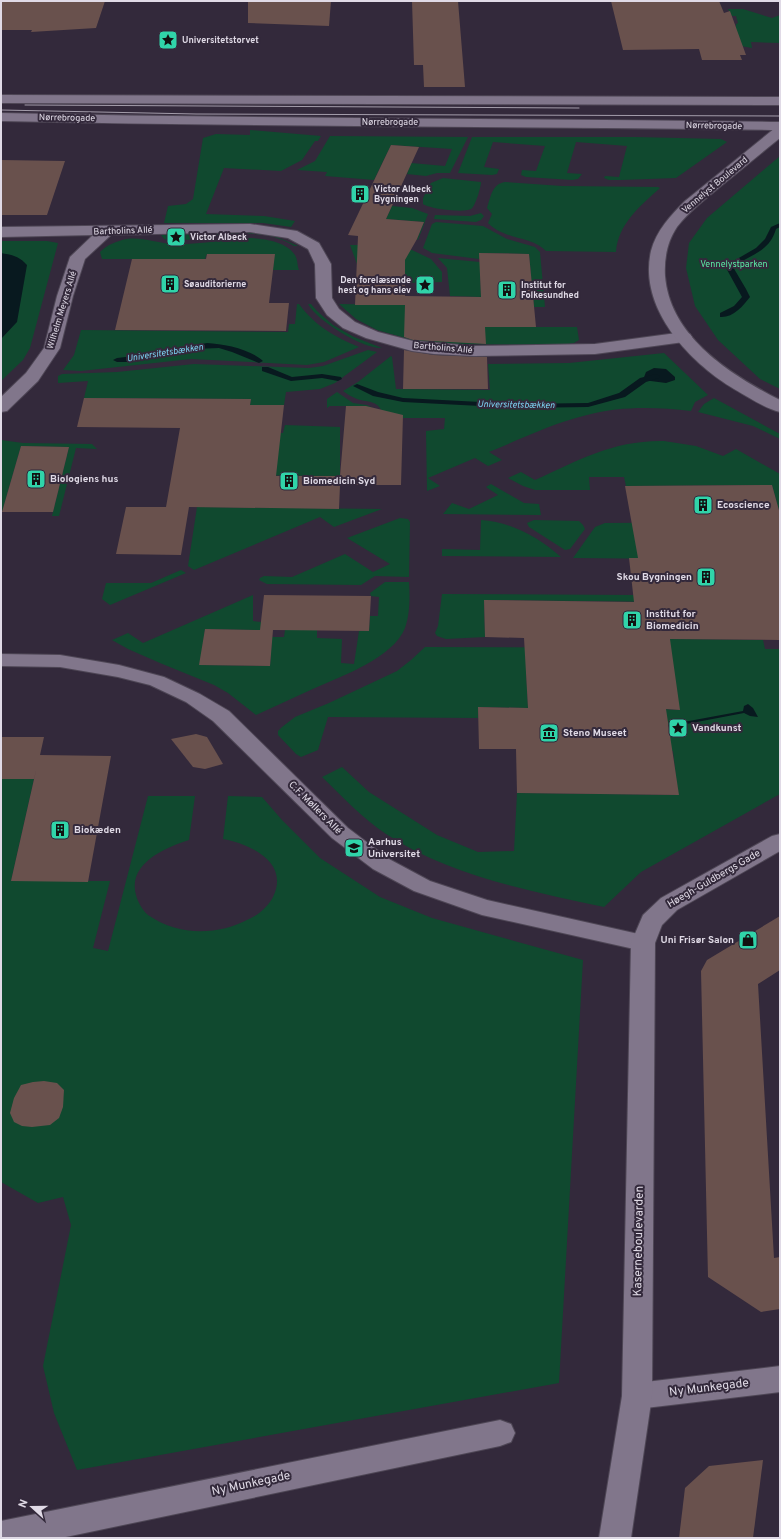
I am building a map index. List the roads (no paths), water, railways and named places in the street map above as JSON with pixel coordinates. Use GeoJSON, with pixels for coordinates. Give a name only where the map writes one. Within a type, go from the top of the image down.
{"type":"FeatureCollection","features":[{"type":"Feature","properties":{"kind":"street","name":"Nørrebrogade"},"geometry":{"type":"LineString","coordinates":[[1,99],[780,101]]}},
{"type":"Feature","properties":{"kind":"street","name":"Nørrebrogade"},"geometry":{"type":"LineString","coordinates":[[1,117],[136,120],[500,122],[780,126]]}},
{"type":"Feature","properties":{"kind":"street","name":"Vennelyst Boulevard"},"geometry":{"type":"LineString","coordinates":[[780,131],[690,204],[672,223],[662,242],[657,262],[658,286],[667,311],[684,337],[713,366],[740,386],[780,407]]}},
{"type":"Feature","properties":{"kind":"street","name":"Bartholins Allé"},"geometry":{"type":"LineString","coordinates":[[1,232],[106,232],[250,228],[292,234],[314,246],[323,264],[324,298],[333,312],[349,325],[372,335],[412,346],[434,349],[474,351],[595,349],[684,337]]}},
{"type":"Feature","properties":{"kind":"street","name":"Wilhelm Meyers Allé"},"geometry":{"type":"LineString","coordinates":[[1,407],[32,377],[52,348],[65,296],[78,257],[106,232]]}},
{"type":"Feature","properties":{"kind":"street","name":"C.F. Møllers Allé"},"geometry":{"type":"LineString","coordinates":[[1,660],[60,660],[119,671],[164,685],[193,698],[221,716],[340,833],[381,864],[422,886],[482,907],[643,943]]}},
{"type":"Feature","properties":{"kind":"street","name":"Høegh-Guldbergs Gade"},"geometry":{"type":"LineString","coordinates":[[643,943],[651,921],[669,904],[780,841]]}},
{"type":"Feature","properties":{"kind":"street","name":"Kaserneboulevarden"},"geometry":{"type":"LineString","coordinates":[[614,1538],[637,1396],[643,943]]}},
{"type":"Feature","properties":{"kind":"street","name":"Ny Munkegade"},"geometry":{"type":"LineString","coordinates":[[637,1396],[780,1379]]}},
{"type":"Feature","properties":{"kind":"street","name":"Ny Munkegade"},"geometry":{"type":"LineString","coordinates":[[8,1535],[500,1432]]}},
{"type":"Feature","properties":{"kind":"waterway","name":"Universitetsbækken"},"geometry":{"type":"LineString","coordinates":[[723,315],[737,308],[746,297],[743,289],[732,274],[729,266],[759,249],[768,239],[773,228],[780,225]]}},
{"type":"Feature","properties":{"kind":"waterway","name":"Universitetsbækken"},"geometry":{"type":"LineString","coordinates":[[117,360],[143,357],[194,347],[219,346],[230,348],[259,361]]}},
{"type":"Feature","properties":{"kind":"waterway","name":"Universitetsbækken"},"geometry":{"type":"LineString","coordinates":[[265,369],[291,379],[322,376],[338,379]]}},
{"type":"Feature","properties":{"kind":"waterway","name":"Universitetsbækken"},"geometry":{"type":"LineString","coordinates":[[357,386],[376,394],[403,400],[518,406],[588,405],[622,395],[643,380],[656,376]]}},
{"type":"Feature","properties":{"kind":"tram line"},"geometry":{"type":"LineString","coordinates":[[25,105],[579,108]]}},
{"type":"Feature","properties":{"kind":"tram line"},"geometry":{"type":"LineString","coordinates":[[1,110],[196,114],[780,116]]}},
{"type":"Feature","properties":{"kind":"place","name":"Universitetstorvet"},"geometry":{"type":"Point","coordinates":[168,40]}},
{"type":"Feature","properties":{"kind":"place","name":"Victor Albeck Bygningen"},"geometry":{"type":"Point","coordinates":[360,194]}},
{"type":"Feature","properties":{"kind":"place","name":"Victor Albeck"},"geometry":{"type":"Point","coordinates":[176,237]}},
{"type":"Feature","properties":{"kind":"place","name":"Søauditorierne"},"geometry":{"type":"Point","coordinates":[170,284]}},
{"type":"Feature","properties":{"kind":"place","name":"Den forelæsende hest og hans elev"},"geometry":{"type":"Point","coordinates":[425,285]}},
{"type":"Feature","properties":{"kind":"place","name":"Institut for Folkesundhed"},"geometry":{"type":"Point","coordinates":[507,290]}},
{"type":"Feature","properties":{"kind":"place","name":"Biologiens hus"},"geometry":{"type":"Point","coordinates":[36,479]}},
{"type":"Feature","properties":{"kind":"place","name":"Biomedicin Syd"},"geometry":{"type":"Point","coordinates":[289,481]}},
{"type":"Feature","properties":{"kind":"place","name":"Ecoscience"},"geometry":{"type":"Point","coordinates":[703,505]}},
{"type":"Feature","properties":{"kind":"place","name":"Skou Bygningen"},"geometry":{"type":"Point","coordinates":[706,577]}},
{"type":"Feature","properties":{"kind":"place","name":"Institut for Biomedicin"},"geometry":{"type":"Point","coordinates":[632,620]}},
{"type":"Feature","properties":{"kind":"place","name":"Vandkunst"},"geometry":{"type":"Point","coordinates":[678,728]}},
{"type":"Feature","properties":{"kind":"place","name":"Steno Museet"},"geometry":{"type":"Point","coordinates":[549,733]}},
{"type":"Feature","properties":{"kind":"place","name":"Biokæden"},"geometry":{"type":"Point","coordinates":[60,830]}},
{"type":"Feature","properties":{"kind":"place","name":"Aarhus Universitet"},"geometry":{"type":"Point","coordinates":[354,848]}},
{"type":"Feature","properties":{"kind":"place","name":"Uni Frisør Salon"},"geometry":{"type":"Point","coordinates":[748,940]}},
{"type":"Feature","properties":{"kind":"park label","name":"Vennelystparken"},"geometry":{"type":"Point","coordinates":[734,264]}}]}
